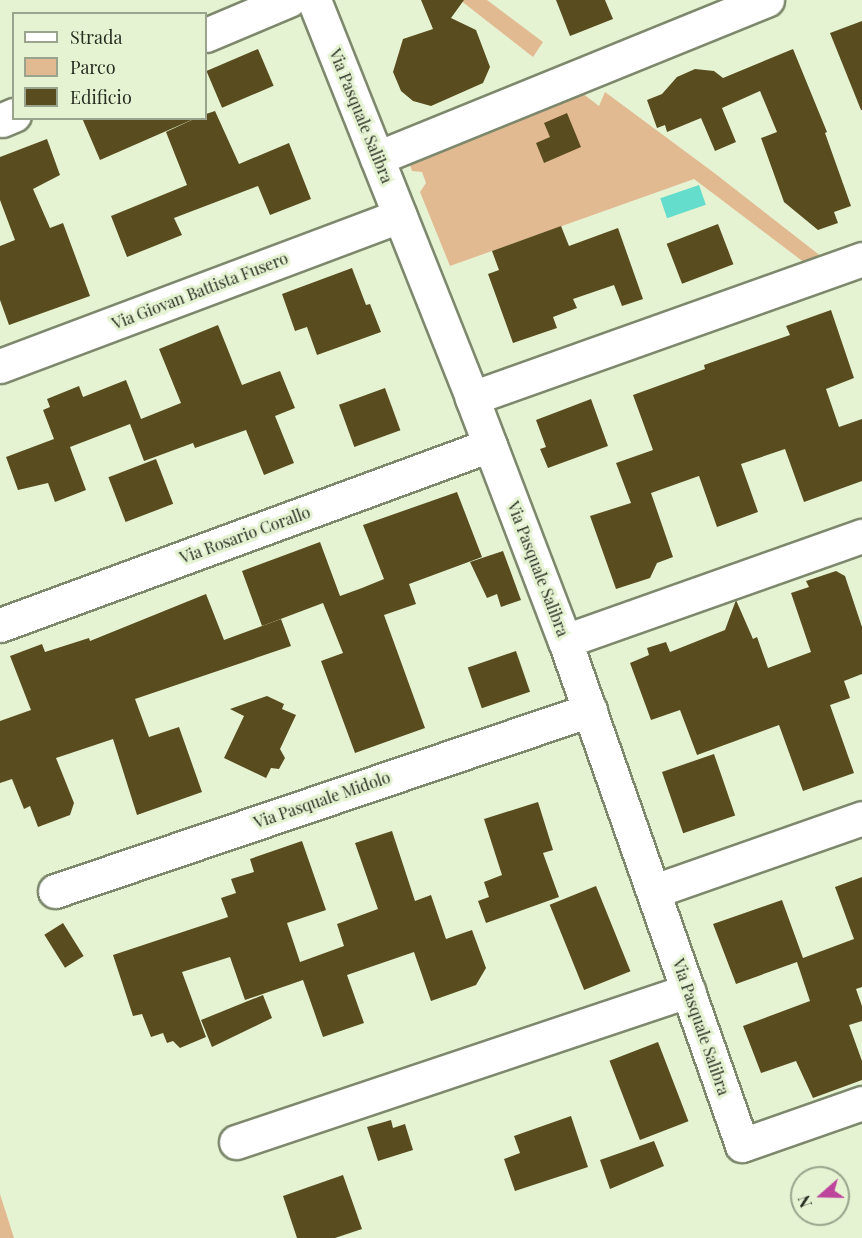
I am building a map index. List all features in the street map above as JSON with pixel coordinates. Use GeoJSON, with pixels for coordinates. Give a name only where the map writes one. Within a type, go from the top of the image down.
{"type":"FeatureCollection","features":[{"type":"Feature","properties":{"kind":"street"},"geometry":{"type":"LineString","coordinates":[[207,35],[289,0]]}},
{"type":"Feature","properties":{"kind":"street","name":"Via Pasquale Salibra"},"geometry":{"type":"LineString","coordinates":[[314,0],[472,398],[565,641],[742,1145],[862,1103]]}},
{"type":"Feature","properties":{"kind":"street"},"geometry":{"type":"LineString","coordinates":[[377,158],[767,0]]}},
{"type":"Feature","properties":{"kind":"street","name":"Via Giovan Battista Fusero"},"geometry":{"type":"LineString","coordinates":[[0,366],[400,216]]}},
{"type":"Feature","properties":{"kind":"street"},"geometry":{"type":"LineString","coordinates":[[472,398],[862,259]]}},
{"type":"Feature","properties":{"kind":"street","name":"Via Rosario Corallo"},"geometry":{"type":"LineString","coordinates":[[0,625],[490,445]]}},
{"type":"Feature","properties":{"kind":"street"},"geometry":{"type":"LineString","coordinates":[[565,641],[862,536]]}},
{"type":"Feature","properties":{"kind":"street","name":"Via Pasquale Midolo"},"geometry":{"type":"LineString","coordinates":[[54,891],[590,710]]}},
{"type":"Feature","properties":{"kind":"street"},"geometry":{"type":"LineString","coordinates":[[654,891],[862,818]]}},
{"type":"Feature","properties":{"kind":"street"},"geometry":{"type":"LineString","coordinates":[[236,1142],[688,991]]}},
{"type":"Feature","properties":{"kind":"green space"},"geometry":{"type":"Polygon","coordinates":[[[460,0],[487,0],[543,42],[533,57],[460,0]]]}},
{"type":"Feature","properties":{"kind":"green space"},"geometry":{"type":"Polygon","coordinates":[[[605,92],[822,257],[805,263],[694,179],[450,266],[420,192],[426,183],[422,172],[412,171],[408,159],[582,93],[599,106],[605,92]]]}},
{"type":"Feature","properties":{"kind":"green space"},"geometry":{"type":"Polygon","coordinates":[[[0,1194],[14,1238],[0,1238],[0,1194]]]}},
{"type":"Feature","properties":{"kind":"water"},"geometry":{"type":"Polygon","coordinates":[[[699,185],[706,205],[667,218],[660,198],[699,185]]]}},
{"type":"Feature","properties":{"kind":"building"},"geometry":{"type":"Polygon","coordinates":[[[421,0],[464,0],[451,18],[476,30],[490,67],[483,83],[431,106],[413,101],[401,91],[393,72],[403,39],[433,29],[421,0]]]}},
{"type":"Feature","properties":{"kind":"building"},"geometry":{"type":"Polygon","coordinates":[[[556,0],[605,0],[613,19],[570,36],[556,0]]]}},
{"type":"Feature","properties":{"kind":"building"},"geometry":{"type":"Polygon","coordinates":[[[862,21],[862,110],[861,110],[830,33],[862,21]]]}},
{"type":"Feature","properties":{"kind":"building"},"geometry":{"type":"Polygon","coordinates":[[[258,49],[274,86],[222,108],[207,71],[258,49]]]}},
{"type":"Feature","properties":{"kind":"building"},"geometry":{"type":"Polygon","coordinates":[[[793,49],[827,132],[825,133],[851,206],[834,212],[838,223],[818,230],[784,202],[761,138],[777,132],[760,91],[722,108],[736,142],[715,151],[701,118],[667,132],[665,125],[657,128],[647,100],[662,94],[677,77],[695,69],[714,71],[723,78],[793,49]]]}},
{"type":"Feature","properties":{"kind":"building"},"geometry":{"type":"Polygon","coordinates":[[[215,111],[239,164],[289,143],[311,199],[270,215],[258,186],[174,218],[182,235],[127,257],[111,216],[187,185],[166,132],[192,120],[207,120],[207,114],[215,111]]]}},
{"type":"Feature","properties":{"kind":"building"},"geometry":{"type":"Polygon","coordinates":[[[567,113],[581,147],[544,163],[536,143],[550,137],[544,123],[567,113]]]}},
{"type":"Feature","properties":{"kind":"building"},"geometry":{"type":"Polygon","coordinates":[[[83,120],[191,120],[100,160],[83,120]]]}},
{"type":"Feature","properties":{"kind":"building"},"geometry":{"type":"Polygon","coordinates":[[[47,139],[60,175],[33,189],[50,228],[63,223],[90,296],[9,325],[0,300],[0,246],[15,240],[0,200],[0,157],[47,139]]]}},
{"type":"Feature","properties":{"kind":"building"},"geometry":{"type":"Polygon","coordinates":[[[718,224],[733,264],[682,284],[667,244],[718,224]]]}},
{"type":"Feature","properties":{"kind":"building"},"geometry":{"type":"Polygon","coordinates":[[[561,226],[569,246],[618,228],[643,299],[622,306],[614,285],[573,299],[577,308],[553,317],[557,328],[513,343],[488,274],[499,270],[492,251],[561,226]]]}},
{"type":"Feature","properties":{"kind":"building"},"geometry":{"type":"Polygon","coordinates":[[[352,268],[366,305],[370,304],[381,332],[317,355],[307,327],[295,331],[282,294],[352,268]]]}},
{"type":"Feature","properties":{"kind":"building"},"geometry":{"type":"Polygon","coordinates":[[[831,310],[854,378],[826,389],[839,427],[862,419],[862,481],[804,502],[785,449],[741,464],[758,512],[717,527],[699,476],[651,493],[673,557],[657,563],[650,578],[616,589],[590,516],[631,503],[616,463],[653,450],[633,395],[705,369],[704,365],[790,335],[786,326],[831,310]]]}},
{"type":"Feature","properties":{"kind":"building"},"geometry":{"type":"Polygon","coordinates":[[[218,325],[242,385],[280,371],[295,408],[275,416],[294,463],[264,475],[246,430],[195,448],[193,443],[144,461],[130,424],[70,447],[86,490],[55,502],[48,483],[18,490],[6,457],[54,439],[43,410],[50,407],[47,399],[79,386],[83,397],[126,380],[141,419],[181,403],[159,349],[218,325]]]}},
{"type":"Feature","properties":{"kind":"building"},"geometry":{"type":"Polygon","coordinates":[[[385,388],[400,430],[354,447],[339,405],[385,388]]]}},
{"type":"Feature","properties":{"kind":"building"},"geometry":{"type":"Polygon","coordinates":[[[591,399],[608,446],[548,468],[540,449],[546,447],[536,420],[591,399]]]}},
{"type":"Feature","properties":{"kind":"building"},"geometry":{"type":"Polygon","coordinates":[[[156,459],[173,504],[126,522],[108,477],[156,459]]]}},
{"type":"Feature","properties":{"kind":"building"},"geometry":{"type":"Polygon","coordinates":[[[457,492],[482,557],[409,584],[416,604],[384,615],[425,728],[355,753],[321,661],[343,653],[323,603],[262,626],[242,571],[320,542],[340,596],[362,588],[384,579],[363,525],[457,492]]]}},
{"type":"Feature","properties":{"kind":"building"},"geometry":{"type":"Polygon","coordinates":[[[503,551],[521,600],[501,607],[497,594],[487,598],[470,562],[503,551]]]}},
{"type":"Feature","properties":{"kind":"building"},"geometry":{"type":"Polygon","coordinates":[[[836,571],[845,576],[862,627],[862,674],[844,681],[850,698],[830,705],[854,773],[803,791],[779,725],[697,755],[680,710],[651,720],[630,663],[649,655],[647,648],[666,642],[670,652],[725,630],[736,600],[753,639],[757,637],[768,668],[811,652],[791,593],[809,587],[806,581],[836,571]]]}},
{"type":"Feature","properties":{"kind":"building"},"geometry":{"type":"Polygon","coordinates":[[[206,594],[224,640],[281,619],[291,646],[135,699],[149,737],[179,727],[202,792],[137,815],[113,739],[56,758],[74,803],[70,815],[38,827],[30,806],[24,809],[12,779],[0,783],[0,721],[31,710],[10,656],[42,644],[45,652],[89,638],[90,641],[206,594]]]}},
{"type":"Feature","properties":{"kind":"building"},"geometry":{"type":"Polygon","coordinates":[[[516,651],[530,692],[482,708],[468,668],[516,651]]]}},
{"type":"Feature","properties":{"kind":"building"},"geometry":{"type":"Polygon","coordinates":[[[267,696],[284,704],[282,709],[296,715],[280,749],[285,758],[279,769],[271,768],[266,778],[224,758],[244,716],[230,709],[267,696]]]}},
{"type":"Feature","properties":{"kind":"building"},"geometry":{"type":"Polygon","coordinates":[[[714,754],[735,815],[683,833],[662,772],[714,754]]]}},
{"type":"Feature","properties":{"kind":"building"},"geometry":{"type":"Polygon","coordinates":[[[538,802],[553,850],[543,853],[559,897],[486,923],[478,901],[489,897],[484,882],[502,875],[484,819],[538,802]]]}},
{"type":"Feature","properties":{"kind":"building"},"geometry":{"type":"Polygon","coordinates":[[[392,831],[415,901],[431,895],[446,939],[472,930],[486,968],[476,985],[431,1001],[414,952],[347,975],[364,1023],[323,1037],[303,980],[245,1000],[230,957],[182,972],[206,1037],[180,1048],[173,1041],[167,1043],[163,1033],[151,1037],[142,1014],[133,1016],[113,955],[228,917],[221,898],[236,893],[231,879],[254,872],[250,859],[302,841],[326,910],[287,923],[300,962],[344,946],[337,924],[378,909],[355,843],[392,831]]]}},
{"type":"Feature","properties":{"kind":"building"},"geometry":{"type":"Polygon","coordinates":[[[862,877],[862,987],[856,989],[862,1006],[862,1021],[849,1025],[862,1061],[862,1080],[813,1098],[796,1061],[761,1073],[743,1026],[810,1001],[797,962],[736,984],[713,924],[782,900],[803,958],[854,939],[835,887],[862,877]]]}},
{"type":"Feature","properties":{"kind":"building"},"geometry":{"type":"Polygon","coordinates":[[[596,886],[630,971],[584,990],[550,905],[596,886]]]}},
{"type":"Feature","properties":{"kind":"building"},"geometry":{"type":"Polygon","coordinates":[[[63,923],[84,956],[65,968],[44,935],[63,923]]]}},
{"type":"Feature","properties":{"kind":"building"},"geometry":{"type":"Polygon","coordinates":[[[263,995],[272,1018],[212,1047],[201,1020],[263,995]]]}},
{"type":"Feature","properties":{"kind":"building"},"geometry":{"type":"Polygon","coordinates":[[[658,1042],[688,1121],[640,1140],[609,1061],[658,1042]]]}},
{"type":"Feature","properties":{"kind":"building"},"geometry":{"type":"Polygon","coordinates":[[[571,1116],[588,1167],[515,1191],[504,1159],[520,1153],[514,1136],[571,1116]]]}},
{"type":"Feature","properties":{"kind":"building"},"geometry":{"type":"Polygon","coordinates":[[[391,1120],[393,1128],[405,1124],[413,1150],[378,1161],[367,1127],[391,1120]]]}},
{"type":"Feature","properties":{"kind":"building"},"geometry":{"type":"Polygon","coordinates":[[[654,1141],[664,1166],[610,1189],[600,1160],[654,1141]]]}},
{"type":"Feature","properties":{"kind":"building"},"geometry":{"type":"Polygon","coordinates":[[[343,1175],[362,1229],[335,1238],[297,1238],[283,1196],[343,1175]]]}}]}
